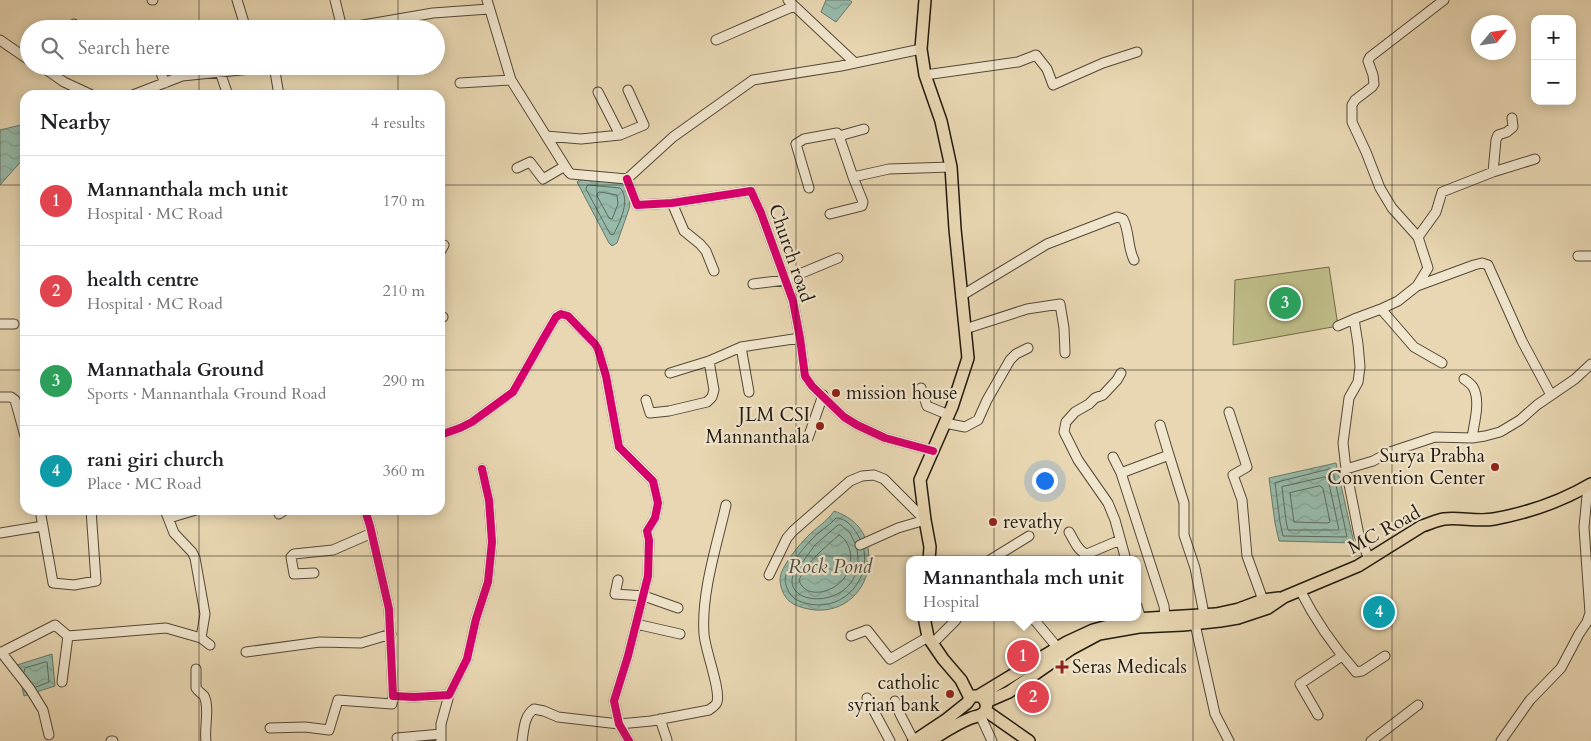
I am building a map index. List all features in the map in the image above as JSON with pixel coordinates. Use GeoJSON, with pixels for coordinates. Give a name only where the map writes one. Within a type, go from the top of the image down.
{"type":"FeatureCollection","features":[{"type":"Feature","properties":{"kind":"main road"},"geometry":{"type":"LineString","coordinates":[[925,0],[922,49],[925,75],[941,122],[951,167],[968,358],[947,419],[920,480],[930,547],[929,556]]}},
{"type":"Feature","properties":{"kind":"main road","name":"MC Road"},"geometry":{"type":"LineString","coordinates":[[914,741],[947,719],[1009,692],[1071,649],[1099,634],[1139,627],[1183,626],[1238,618],[1268,608],[1284,597],[1358,566],[1422,526],[1445,519],[1492,519],[1564,498],[1589,485]]}},
{"type":"Feature","properties":{"kind":"main road","name":"MC Road"},"geometry":{"type":"LineString","coordinates":[[1141,619],[1216,614],[1239,609],[1263,600],[1284,597]]}},
{"type":"Feature","properties":{"kind":"main road"},"geometry":{"type":"LineString","coordinates":[[925,621],[930,640],[961,680],[978,706],[1029,741]]}},
{"type":"Feature","properties":{"kind":"main road","name":"MC Road"},"geometry":{"type":"LineString","coordinates":[[930,741],[956,724],[1057,648],[1093,630],[1131,621]]}},
{"type":"Feature","properties":{"kind":"street"},"geometry":{"type":"LineString","coordinates":[[237,0],[243,20]]}},
{"type":"Feature","properties":{"kind":"street"},"geometry":{"type":"LineString","coordinates":[[335,0],[339,20]]}},
{"type":"Feature","properties":{"kind":"street"},"geometry":{"type":"LineString","coordinates":[[1417,286],[1428,268],[1418,237],[1392,208],[1380,188],[1352,122],[1352,104],[1372,88],[1374,84],[1368,61],[1370,57],[1444,0]]}},
{"type":"Feature","properties":{"kind":"street"},"geometry":{"type":"LineString","coordinates":[[716,40],[791,3],[856,63]]}},
{"type":"Feature","properties":{"kind":"street"},"geometry":{"type":"LineString","coordinates":[[390,20],[488,4],[511,80],[571,174],[627,179],[673,137],[753,80],[856,63],[922,49]]}},
{"type":"Feature","properties":{"kind":"street"},"geometry":{"type":"LineString","coordinates":[[0,40],[20,54]]}},
{"type":"Feature","properties":{"kind":"street"},"geometry":{"type":"LineString","coordinates":[[925,75],[1018,62],[1036,56],[1047,69],[1053,85],[1103,63],[1137,52]]}},
{"type":"Feature","properties":{"kind":"street"},"geometry":{"type":"LineString","coordinates":[[56,75],[75,90]]}},
{"type":"Feature","properties":{"kind":"street"},"geometry":{"type":"LineString","coordinates":[[162,75],[165,83]]}},
{"type":"Feature","properties":{"kind":"street"},"geometry":{"type":"LineString","coordinates":[[146,90],[182,76],[192,75]]}},
{"type":"Feature","properties":{"kind":"street"},"geometry":{"type":"LineString","coordinates":[[221,75],[226,90]]}},
{"type":"Feature","properties":{"kind":"street"},"geometry":{"type":"LineString","coordinates":[[276,75],[278,90]]}},
{"type":"Feature","properties":{"kind":"street"},"geometry":{"type":"LineString","coordinates":[[460,83],[511,80]]}},
{"type":"Feature","properties":{"kind":"street"},"geometry":{"type":"LineString","coordinates":[[546,136],[582,139],[620,135],[644,125],[628,90]]}},
{"type":"Feature","properties":{"kind":"street"},"geometry":{"type":"LineString","coordinates":[[598,92],[620,135]]}},
{"type":"Feature","properties":{"kind":"street"},"geometry":{"type":"LineString","coordinates":[[1494,172],[1496,140],[1498,135],[1507,132],[1513,127],[1512,118]]}},
{"type":"Feature","properties":{"kind":"street"},"geometry":{"type":"LineString","coordinates":[[839,136],[864,129]]}},
{"type":"Feature","properties":{"kind":"street"},"geometry":{"type":"LineString","coordinates":[[809,188],[796,144],[804,140],[837,133],[863,202],[862,206],[830,214]]}},
{"type":"Feature","properties":{"kind":"street"},"geometry":{"type":"LineString","coordinates":[[1418,237],[1436,212],[1442,192],[1535,159]]}},
{"type":"Feature","properties":{"kind":"street"},"geometry":{"type":"LineString","coordinates":[[517,168],[530,162],[543,179],[565,166]]}},
{"type":"Feature","properties":{"kind":"street"},"geometry":{"type":"LineString","coordinates":[[853,177],[889,169],[951,167]]}},
{"type":"Feature","properties":{"kind":"street","name":"Church road"},"geometry":{"type":"LineString","coordinates":[[627,179],[637,205],[672,203],[750,191],[761,213],[792,301],[800,338],[805,376],[812,386],[844,417],[857,425],[885,438],[933,451]]}},
{"type":"Feature","properties":{"kind":"street"},"geometry":{"type":"LineString","coordinates":[[672,203],[684,231],[706,251],[714,271]]}},
{"type":"Feature","properties":{"kind":"street"},"geometry":{"type":"LineString","coordinates":[[961,296],[1047,244],[1117,216],[1123,219],[1127,226],[1128,246],[1134,260]]}},
{"type":"Feature","properties":{"kind":"street"},"geometry":{"type":"LineString","coordinates":[[1578,256],[1591,256]]}},
{"type":"Feature","properties":{"kind":"street"},"geometry":{"type":"LineString","coordinates":[[753,284],[784,280],[838,258]]}},
{"type":"Feature","properties":{"kind":"street"},"geometry":{"type":"LineString","coordinates":[[1338,326],[1398,301],[1417,286],[1482,263],[1488,265],[1522,341],[1551,395]]}},
{"type":"Feature","properties":{"kind":"street"},"geometry":{"type":"LineString","coordinates":[[965,329],[1027,309],[1060,304],[1065,352]]}},
{"type":"Feature","properties":{"kind":"street"},"geometry":{"type":"LineString","coordinates":[[1381,309],[1414,347],[1442,363]]}},
{"type":"Feature","properties":{"kind":"street"},"geometry":{"type":"LineString","coordinates":[[445,433],[472,422],[513,392],[556,317],[561,314],[568,316],[598,349],[606,376],[619,447],[653,481],[658,503],[655,518],[647,531],[649,540],[648,576],[644,596],[614,701],[619,724],[629,741]]}},
{"type":"Feature","properties":{"kind":"street"},"geometry":{"type":"LineString","coordinates":[[1354,319],[1360,367],[1358,382],[1349,398],[1343,443],[1359,535],[1369,559]]}},
{"type":"Feature","properties":{"kind":"street"},"geometry":{"type":"LineString","coordinates":[[0,324],[14,324]]}},
{"type":"Feature","properties":{"kind":"street"},"geometry":{"type":"LineString","coordinates":[[670,373],[693,368],[741,347],[800,338]]}},
{"type":"Feature","properties":{"kind":"street"},"geometry":{"type":"LineString","coordinates":[[741,347],[749,392]]}},
{"type":"Feature","properties":{"kind":"street"},"geometry":{"type":"LineString","coordinates":[[921,388],[928,406],[947,419],[965,427],[978,420],[1010,360],[1016,354],[1028,348]]}},
{"type":"Feature","properties":{"kind":"street"},"geometry":{"type":"LineString","coordinates":[[646,400],[650,413],[668,411],[706,402],[712,398],[714,390],[709,361]]}},
{"type":"Feature","properties":{"kind":"street"},"geometry":{"type":"LineString","coordinates":[[1346,469],[1435,437],[1472,438],[1505,429],[1575,379],[1591,364]]}},
{"type":"Feature","properties":{"kind":"street"},"geometry":{"type":"LineString","coordinates":[[1122,373],[1104,395],[1095,398],[1075,412],[1066,422],[1064,432],[1078,460],[1108,503],[1115,520],[1125,556]]}},
{"type":"Feature","properties":{"kind":"street"},"geometry":{"type":"LineString","coordinates":[[1464,379],[1472,386],[1475,394],[1476,406],[1472,438]]}},
{"type":"Feature","properties":{"kind":"street"},"geometry":{"type":"LineString","coordinates":[[808,438],[823,395]]}},
{"type":"Feature","properties":{"kind":"street"},"geometry":{"type":"LineString","coordinates":[[0,397],[11,397],[15,400],[20,418]]}},
{"type":"Feature","properties":{"kind":"street"},"geometry":{"type":"LineString","coordinates":[[1229,412],[1247,467],[1233,475],[1242,500],[1248,556],[1263,600]]}},
{"type":"Feature","properties":{"kind":"street"},"geometry":{"type":"LineString","coordinates":[[1160,425],[1184,503],[1184,536],[1195,568],[1204,614]]}},
{"type":"Feature","properties":{"kind":"street"},"geometry":{"type":"LineString","coordinates":[[1121,473],[1169,455]]}},
{"type":"Feature","properties":{"kind":"street"},"geometry":{"type":"LineString","coordinates":[[1113,457],[1121,473],[1164,606],[1165,617]]}},
{"type":"Feature","properties":{"kind":"street"},"geometry":{"type":"LineString","coordinates":[[397,738],[441,737],[441,724],[449,695],[467,659],[476,620],[488,582],[492,542],[489,500],[482,470]]}},
{"type":"Feature","properties":{"kind":"street"},"geometry":{"type":"LineString","coordinates":[[769,575],[787,538],[793,531],[850,481],[862,476],[874,475],[884,479],[925,520],[898,528],[860,545]]}},
{"type":"Feature","properties":{"kind":"street"},"geometry":{"type":"LineString","coordinates":[[1501,741],[1530,700],[1561,668],[1589,618],[1584,527],[1589,485]]}},
{"type":"Feature","properties":{"kind":"street"},"geometry":{"type":"LineString","coordinates":[[522,741],[527,717],[534,709],[558,717],[619,724],[709,710],[717,701],[716,684],[705,640],[704,621],[713,562],[726,505]]}},
{"type":"Feature","properties":{"kind":"street"},"geometry":{"type":"LineString","coordinates":[[41,515],[53,583],[74,585],[96,581],[91,515]]}},
{"type":"Feature","properties":{"kind":"street"},"geometry":{"type":"LineString","coordinates":[[167,515],[174,533],[192,552],[195,558],[205,614],[201,638]]}},
{"type":"Feature","properties":{"kind":"street"},"geometry":{"type":"LineString","coordinates":[[270,728],[305,727],[328,730],[338,700],[392,704],[389,609],[367,515]]}},
{"type":"Feature","properties":{"kind":"street"},"geometry":{"type":"LineString","coordinates":[[0,533],[43,526]]}},
{"type":"Feature","properties":{"kind":"street"},"geometry":{"type":"LineString","coordinates":[[1069,532],[1084,554],[1120,540]]}},
{"type":"Feature","properties":{"kind":"street"},"geometry":{"type":"LineString","coordinates":[[314,573],[294,574],[291,557],[294,554],[333,550],[372,533]]}},
{"type":"Feature","properties":{"kind":"street"},"geometry":{"type":"LineString","coordinates":[[996,556],[1029,536]]}},
{"type":"Feature","properties":{"kind":"street"},"geometry":{"type":"LineString","coordinates":[[618,580],[615,594],[644,596],[678,608]]}},
{"type":"Feature","properties":{"kind":"street"},"geometry":{"type":"LineString","coordinates":[[1300,590],[1313,615],[1342,656],[1356,672],[1362,671],[1385,656]]}},
{"type":"Feature","properties":{"kind":"street"},"geometry":{"type":"LineString","coordinates":[[851,636],[867,630],[890,659],[930,640],[955,621]]}},
{"type":"Feature","properties":{"kind":"street"},"geometry":{"type":"LineString","coordinates":[[1035,621],[1057,648]]}},
{"type":"Feature","properties":{"kind":"street"},"geometry":{"type":"LineString","coordinates":[[49,735],[43,710],[30,689],[1,652],[55,624],[68,636],[166,628],[201,638],[210,645]]}},
{"type":"Feature","properties":{"kind":"street"},"geometry":{"type":"LineString","coordinates":[[636,624],[680,634]]}},
{"type":"Feature","properties":{"kind":"street"},"geometry":{"type":"LineString","coordinates":[[1195,624],[1215,714],[1229,741]]}},
{"type":"Feature","properties":{"kind":"street"},"geometry":{"type":"LineString","coordinates":[[246,652],[320,642],[360,644],[391,634]]}},
{"type":"Feature","properties":{"kind":"street"},"geometry":{"type":"LineString","coordinates":[[62,682],[68,636]]}},
{"type":"Feature","properties":{"kind":"street"},"geometry":{"type":"LineString","coordinates":[[1318,715],[1300,684],[1342,656]]}},
{"type":"Feature","properties":{"kind":"street"},"geometry":{"type":"LineString","coordinates":[[196,670],[196,689],[202,694],[206,703],[206,741],[201,741]]}},
{"type":"Feature","properties":{"kind":"street"},"geometry":{"type":"LineString","coordinates":[[393,696],[449,695]]}},
{"type":"Feature","properties":{"kind":"street"},"geometry":{"type":"LineString","coordinates":[[867,698],[890,741]]}},
{"type":"Feature","properties":{"kind":"street"},"geometry":{"type":"LineString","coordinates":[[895,701],[914,741]]}},
{"type":"Feature","properties":{"kind":"street"},"geometry":{"type":"LineString","coordinates":[[1371,741],[1418,705]]}},
{"type":"Feature","properties":{"kind":"street"},"geometry":{"type":"LineString","coordinates":[[978,706],[992,741]]}},
{"type":"Feature","properties":{"kind":"street"},"geometry":{"type":"LineString","coordinates":[[660,719],[667,740]]}},
{"type":"Feature","properties":{"kind":"shaded area"},"geometry":{"type":"Polygon","coordinates":[[[1329,267],[1338,326],[1233,345],[1235,280],[1329,267]]]}},
{"type":"Feature","properties":{"kind":"water"},"geometry":{"type":"Polygon","coordinates":[[[826,0],[849,0],[852,2],[836,22],[821,12],[826,0]]]}},
{"type":"Feature","properties":{"kind":"water"},"geometry":{"type":"Polygon","coordinates":[[[20,125],[20,163],[0,185],[0,130],[20,125]]]}},
{"type":"Feature","properties":{"kind":"water"},"geometry":{"type":"Polygon","coordinates":[[[580,179],[623,183],[627,189],[630,198],[629,209],[617,243],[612,246],[577,182],[580,179]]]}},
{"type":"Feature","properties":{"kind":"water"},"geometry":{"type":"Polygon","coordinates":[[[1336,463],[1354,543],[1279,541],[1269,478],[1336,463]]]}},
{"type":"Feature","properties":{"kind":"water","name":"Rock Pond"},"geometry":{"type":"Polygon","coordinates":[[[834,511],[852,520],[864,535],[868,548],[869,562],[866,575],[861,587],[853,597],[843,604],[831,609],[818,610],[800,607],[790,602],[784,594],[780,583],[781,574],[793,553],[834,511]]]}},
{"type":"Feature","properties":{"kind":"water"},"geometry":{"type":"Polygon","coordinates":[[[52,654],[55,686],[24,696],[17,665],[52,654]]]}},
{"type":"Feature","properties":{"kind":"cycle path"},"geometry":{"type":"LineString","coordinates":[[627,179],[637,205],[672,203],[751,191],[793,301],[805,376],[812,386],[844,417],[857,425],[885,438],[933,451]]}},
{"type":"Feature","properties":{"kind":"cycle path"},"geometry":{"type":"LineString","coordinates":[[445,433],[472,422],[513,392],[556,317],[561,314],[568,316],[598,349],[606,376],[619,447],[653,481],[658,503],[655,518],[647,531],[649,540],[648,576],[628,656],[614,701],[619,724],[629,741]]}},
{"type":"Feature","properties":{"kind":"cycle path"},"geometry":{"type":"LineString","coordinates":[[367,515],[389,609],[393,696],[449,695],[467,659],[476,619],[488,582],[492,542],[489,500],[482,469]]}},
{"type":"Feature","properties":{"kind":"place","name":"Mannathala Ground"},"geometry":{"type":"Point","coordinates":[1285,303]}},
{"type":"Feature","properties":{"kind":"place","name":"mission house"},"geometry":{"type":"Point","coordinates":[836,393]}},
{"type":"Feature","properties":{"kind":"place","name":"JLM CSI Mannanthala"},"geometry":{"type":"Point","coordinates":[820,426]}},
{"type":"Feature","properties":{"kind":"place","name":"Surya Prabha Convention Center"},"geometry":{"type":"Point","coordinates":[1495,467]}},
{"type":"Feature","properties":{"kind":"place","name":"revathy"},"geometry":{"type":"Point","coordinates":[993,522]}},
{"type":"Feature","properties":{"kind":"place","name":"rani giri church"},"geometry":{"type":"Point","coordinates":[1379,612]}},
{"type":"Feature","properties":{"kind":"place","name":"Mannanthala mch unit"},"geometry":{"type":"Point","coordinates":[1023,656]}},
{"type":"Feature","properties":{"kind":"place","name":"Seras Medicals"},"geometry":{"type":"Point","coordinates":[1062,667]}},
{"type":"Feature","properties":{"kind":"place","name":"catholic syrian bank"},"geometry":{"type":"Point","coordinates":[950,694]}},
{"type":"Feature","properties":{"kind":"place","name":"health centre"},"geometry":{"type":"Point","coordinates":[1033,697]}}]}
